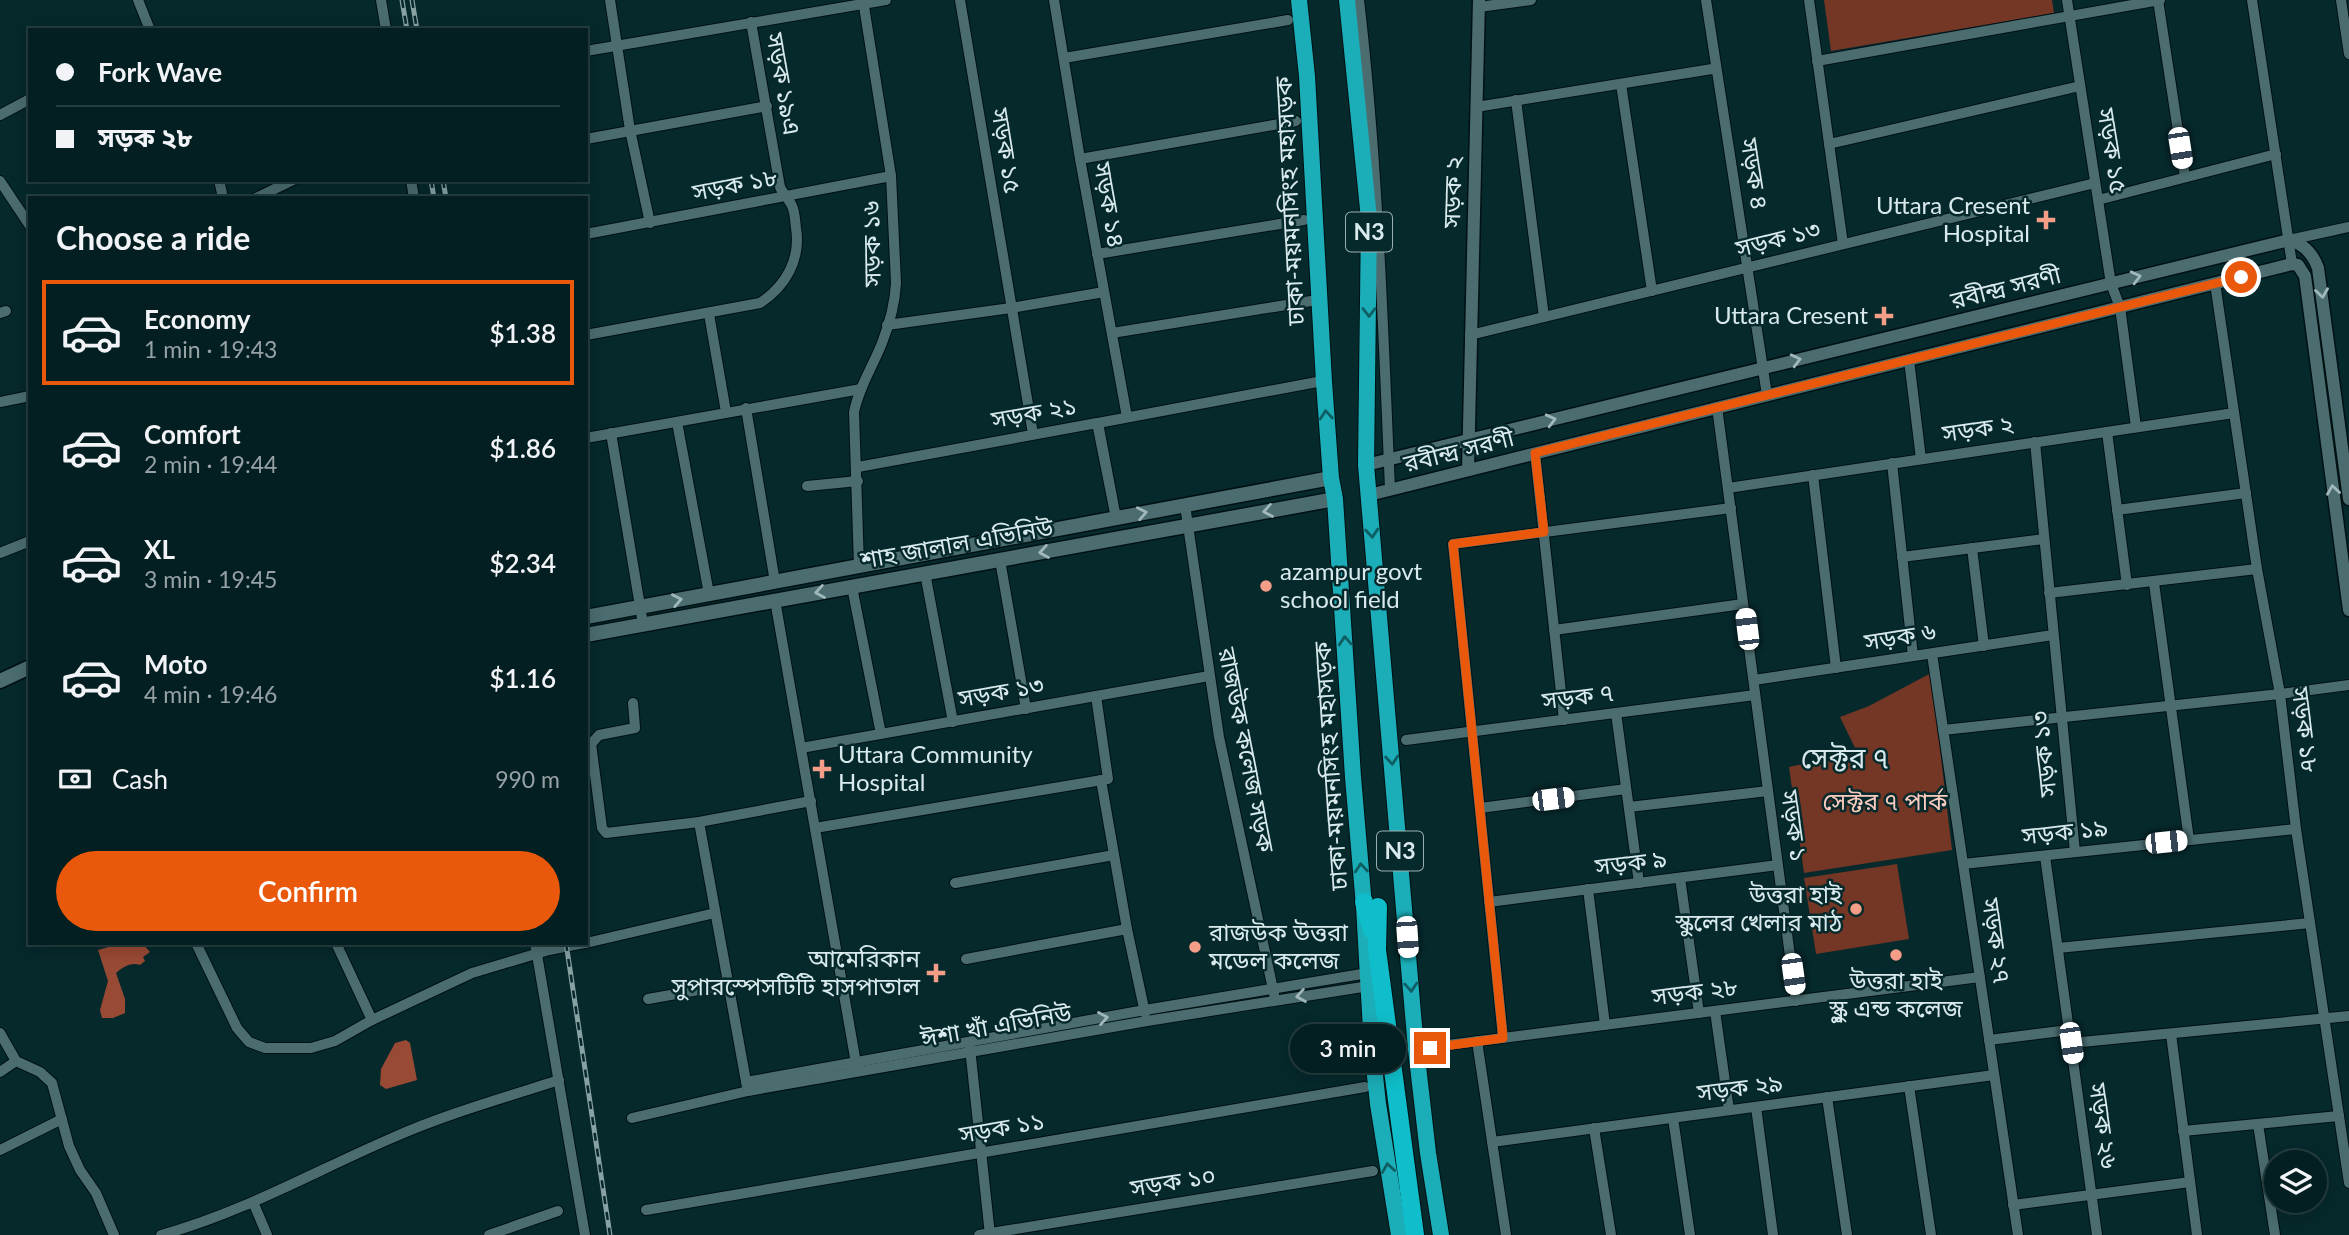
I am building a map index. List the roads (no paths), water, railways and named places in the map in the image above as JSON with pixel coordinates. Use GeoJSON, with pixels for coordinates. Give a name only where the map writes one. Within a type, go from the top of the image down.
{"type":"FeatureCollection","features":[{"type":"Feature","properties":{"kind":"highway","name":"ঢাকা-ময়মনসিংহ মহাসড়ক"},"geometry":{"type":"LineString","coordinates":[[1299,0],[1307,76],[1331,478],[1371,904],[1368,979],[1378,1104],[1399,1235]]}},
{"type":"Feature","properties":{"kind":"highway","name":"N3"},"geometry":{"type":"LineString","coordinates":[[1347,0],[1369,219],[1366,466],[1416,1049],[1441,1235]]}},
{"type":"Feature","properties":{"kind":"highway"},"geometry":{"type":"LineString","coordinates":[[1371,904],[1415,1235]]}},
{"type":"Feature","properties":{"kind":"main road","name":"শাহ জালাল এভিনিউ"},"geometry":{"type":"LineString","coordinates":[[588,617],[1331,478]]}},
{"type":"Feature","properties":{"kind":"main road","name":"শাহ জালাল এভিনিউ"},"geometry":{"type":"LineString","coordinates":[[588,635],[1335,499]]}},
{"type":"Feature","properties":{"kind":"main road"},"geometry":{"type":"LineString","coordinates":[[0,681],[28,668]]}},
{"type":"Feature","properties":{"kind":"street"},"geometry":{"type":"LineString","coordinates":[[138,0],[149,28]]}},
{"type":"Feature","properties":{"kind":"street"},"geometry":{"type":"LineString","coordinates":[[381,0],[386,28]]}},
{"type":"Feature","properties":{"kind":"street"},"geometry":{"type":"LineString","coordinates":[[610,0],[630,130],[650,223]]}},
{"type":"Feature","properties":{"kind":"street"},"geometry":{"type":"LineString","coordinates":[[588,51],[886,0]]}},
{"type":"Feature","properties":{"kind":"street","name":"সড়ক ১৫"},"geometry":{"type":"LineString","coordinates":[[960,0],[1033,434]]}},
{"type":"Feature","properties":{"kind":"street","name":"সড়ক ১৪"},"geometry":{"type":"LineString","coordinates":[[1054,0],[1127,417]]}},
{"type":"Feature","properties":{"kind":"street"},"geometry":{"type":"LineString","coordinates":[[1359,0],[1367,65],[1382,281],[1390,489]]}},
{"type":"Feature","properties":{"kind":"street"},"geometry":{"type":"LineString","coordinates":[[1479,4],[1531,0]]}},
{"type":"Feature","properties":{"kind":"street","name":"সড়ক ৪"},"geometry":{"type":"LineString","coordinates":[[1706,0],[1767,395]]}},
{"type":"Feature","properties":{"kind":"street"},"geometry":{"type":"LineString","coordinates":[[1809,0],[1843,244]]}},
{"type":"Feature","properties":{"kind":"street","name":"সড়ক ১৫"},"geometry":{"type":"LineString","coordinates":[[2067,0],[2111,284],[2120,307],[2136,427]]}},
{"type":"Feature","properties":{"kind":"street"},"geometry":{"type":"LineString","coordinates":[[1818,61],[2159,0],[2185,177]]}},
{"type":"Feature","properties":{"kind":"street"},"geometry":{"type":"LineString","coordinates":[[2252,0],[2292,264],[2298,265],[2305,276],[2349,608]]}},
{"type":"Feature","properties":{"kind":"street"},"geometry":{"type":"LineString","coordinates":[[2340,0],[2349,54]]}},
{"type":"Feature","properties":{"kind":"street","name":"সড়ক ১৬"},"geometry":{"type":"LineString","coordinates":[[859,566],[858,467],[854,412],[861,389],[883,341],[896,283],[891,176],[863,2]]}},
{"type":"Feature","properties":{"kind":"street","name":"সড়ক ২"},"geometry":{"type":"LineString","coordinates":[[1468,470],[1479,4]]}},
{"type":"Feature","properties":{"kind":"street"},"geometry":{"type":"LineString","coordinates":[[1064,58],[1288,20]]}},
{"type":"Feature","properties":{"kind":"street","name":"সড়ক ১৯এ"},"geometry":{"type":"LineString","coordinates":[[709,314],[760,303],[782,285],[796,257],[798,239],[793,208],[780,187],[751,22]]}},
{"type":"Feature","properties":{"kind":"street"},"geometry":{"type":"LineString","coordinates":[[1476,107],[1716,70]]}},
{"type":"Feature","properties":{"kind":"street"},"geometry":{"type":"LineString","coordinates":[[1621,84],[1652,291]]}},
{"type":"Feature","properties":{"kind":"street"},"geometry":{"type":"LineString","coordinates":[[1829,144],[2080,86]]}},
{"type":"Feature","properties":{"kind":"street"},"geometry":{"type":"LineString","coordinates":[[0,115],[28,100]]}},
{"type":"Feature","properties":{"kind":"street"},"geometry":{"type":"LineString","coordinates":[[1516,100],[1544,317]]}},
{"type":"Feature","properties":{"kind":"street"},"geometry":{"type":"LineString","coordinates":[[588,139],[767,106]]}},
{"type":"Feature","properties":{"kind":"street"},"geometry":{"type":"LineString","coordinates":[[1080,159],[1296,121]]}},
{"type":"Feature","properties":{"kind":"street"},"geometry":{"type":"LineString","coordinates":[[2098,200],[2276,154]]}},
{"type":"Feature","properties":{"kind":"street","name":"সড়ক ১৮"},"geometry":{"type":"LineString","coordinates":[[588,233],[891,176]]}},
{"type":"Feature","properties":{"kind":"street"},"geometry":{"type":"LineString","coordinates":[[0,181],[28,222]]}},
{"type":"Feature","properties":{"kind":"street"},"geometry":{"type":"LineString","coordinates":[[260,196],[289,182]]}},
{"type":"Feature","properties":{"kind":"street","name":"সড়ক ১৩"},"geometry":{"type":"LineString","coordinates":[[1470,335],[2095,183]]}},
{"type":"Feature","properties":{"kind":"street"},"geometry":{"type":"LineString","coordinates":[[1097,254],[1304,220]]}},
{"type":"Feature","properties":{"kind":"street"},"geometry":{"type":"LineString","coordinates":[[2289,240],[2349,228]]}},
{"type":"Feature","properties":{"kind":"street"},"geometry":{"type":"LineString","coordinates":[[2289,240],[2298,242],[2307,250],[2318,268],[2349,499]]}},
{"type":"Feature","properties":{"kind":"street","name":"রবীন্দ্র সরণী"},"geometry":{"type":"LineString","coordinates":[[1366,466],[2289,240]]}},
{"type":"Feature","properties":{"kind":"street","name":"রবীন্দ্র সরণী"},"geometry":{"type":"LineString","coordinates":[[1369,495],[2292,264]]}},
{"type":"Feature","properties":{"kind":"street","name":"সড়ক ১৮"},"geometry":{"type":"LineString","coordinates":[[2215,283],[2258,569],[2280,694],[2296,829],[2349,1183]]}},
{"type":"Feature","properties":{"kind":"street"},"geometry":{"type":"LineString","coordinates":[[887,326],[1104,292]]}},
{"type":"Feature","properties":{"kind":"street"},"geometry":{"type":"LineString","coordinates":[[1112,333],[1311,301]]}},
{"type":"Feature","properties":{"kind":"street"},"geometry":{"type":"LineString","coordinates":[[588,335],[709,314],[726,412]]}},
{"type":"Feature","properties":{"kind":"street"},"geometry":{"type":"LineString","coordinates":[[1909,360],[1921,459]]}},
{"type":"Feature","properties":{"kind":"street","name":"সড়ক ২১"},"geometry":{"type":"LineString","coordinates":[[1108,477],[1098,423],[1317,382]]}},
{"type":"Feature","properties":{"kind":"street"},"geometry":{"type":"LineString","coordinates":[[588,438],[861,389]]}},
{"type":"Feature","properties":{"kind":"street"},"geometry":{"type":"LineString","coordinates":[[0,402],[28,396]]}},
{"type":"Feature","properties":{"kind":"street","name":"সড়ক ১"},"geometry":{"type":"LineString","coordinates":[[1717,407],[1796,1001]]}},
{"type":"Feature","properties":{"kind":"street"},"geometry":{"type":"LineString","coordinates":[[746,408],[775,582]]}},
{"type":"Feature","properties":{"kind":"street","name":"সড়ক ২"},"geometry":{"type":"LineString","coordinates":[[1728,488],[2234,413]]}},
{"type":"Feature","properties":{"kind":"street"},"geometry":{"type":"LineString","coordinates":[[677,422],[709,594]]}},
{"type":"Feature","properties":{"kind":"street","name":"সড়ক ২১"},"geometry":{"type":"LineString","coordinates":[[858,467],[1097,423],[1116,518]]}},
{"type":"Feature","properties":{"kind":"street"},"geometry":{"type":"LineString","coordinates":[[2107,432],[2127,586]]}},
{"type":"Feature","properties":{"kind":"street"},"geometry":{"type":"LineString","coordinates":[[611,433],[643,624]]}},
{"type":"Feature","properties":{"kind":"street","name":"সড়ক ১৩"},"geometry":{"type":"LineString","coordinates":[[2035,442],[2075,852]]}},
{"type":"Feature","properties":{"kind":"street"},"geometry":{"type":"LineString","coordinates":[[1535,453],[1564,720]]}},
{"type":"Feature","properties":{"kind":"street"},"geometry":{"type":"LineString","coordinates":[[1892,463],[1913,656]]}},
{"type":"Feature","properties":{"kind":"street"},"geometry":{"type":"LineString","coordinates":[[1813,475],[1836,668]]}},
{"type":"Feature","properties":{"kind":"street"},"geometry":{"type":"LineString","coordinates":[[807,486],[858,481]]}},
{"type":"Feature","properties":{"kind":"street"},"geometry":{"type":"LineString","coordinates":[[2117,510],[2246,493]]}},
{"type":"Feature","properties":{"kind":"street","name":"রাজউক কলেজ সড়ক"},"geometry":{"type":"LineString","coordinates":[[1185,505],[1219,737],[1275,1000]]}},
{"type":"Feature","properties":{"kind":"street"},"geometry":{"type":"LineString","coordinates":[[1503,1038],[1453,544],[1731,508]]}},
{"type":"Feature","properties":{"kind":"street"},"geometry":{"type":"LineString","coordinates":[[1902,557],[2044,539]]}},
{"type":"Feature","properties":{"kind":"street"},"geometry":{"type":"LineString","coordinates":[[0,553],[28,542]]}},
{"type":"Feature","properties":{"kind":"street"},"geometry":{"type":"LineString","coordinates":[[1972,548],[1984,646]]}},
{"type":"Feature","properties":{"kind":"street"},"geometry":{"type":"LineString","coordinates":[[1000,560],[1026,709]]}},
{"type":"Feature","properties":{"kind":"street"},"geometry":{"type":"LineString","coordinates":[[2049,593],[2258,569]]}},
{"type":"Feature","properties":{"kind":"street"},"geometry":{"type":"LineString","coordinates":[[925,573],[953,722]]}},
{"type":"Feature","properties":{"kind":"street"},"geometry":{"type":"LineString","coordinates":[[2154,583],[2189,840]]}},
{"type":"Feature","properties":{"kind":"street"},"geometry":{"type":"LineString","coordinates":[[852,587],[881,734]]}},
{"type":"Feature","properties":{"kind":"street"},"geometry":{"type":"LineString","coordinates":[[775,600],[857,1067]]}},
{"type":"Feature","properties":{"kind":"street"},"geometry":{"type":"LineString","coordinates":[[1554,630],[1744,604]]}},
{"type":"Feature","properties":{"kind":"street","name":"সড়ক ৬"},"geometry":{"type":"LineString","coordinates":[[1754,680],[2053,635]]}},
{"type":"Feature","properties":{"kind":"street","name":"সড়ক ২৭"},"geometry":{"type":"LineString","coordinates":[[1932,654],[2018,1235]]}},
{"type":"Feature","properties":{"kind":"street","name":"সড়ক ১৩"},"geometry":{"type":"LineString","coordinates":[[802,748],[1209,676]]}},
{"type":"Feature","properties":{"kind":"street"},"geometry":{"type":"LineString","coordinates":[[1943,730],[2349,685]]}},
{"type":"Feature","properties":{"kind":"street","name":"সড়ক ৭"},"geometry":{"type":"LineString","coordinates":[[1406,740],[1755,695]]}},
{"type":"Feature","properties":{"kind":"street"},"geometry":{"type":"LineString","coordinates":[[816,828],[1108,779],[1096,696]]}},
{"type":"Feature","properties":{"kind":"street"},"geometry":{"type":"LineString","coordinates":[[633,703],[635,728],[599,735],[591,744],[602,828],[606,833],[699,822],[811,801]]}},
{"type":"Feature","properties":{"kind":"street"},"geometry":{"type":"LineString","coordinates":[[1616,713],[1639,883]]}},
{"type":"Feature","properties":{"kind":"street"},"geometry":{"type":"LineString","coordinates":[[1101,780],[1127,929],[1147,1021]]}},
{"type":"Feature","properties":{"kind":"street"},"geometry":{"type":"LineString","coordinates":[[1480,808],[1626,789]]}},
{"type":"Feature","properties":{"kind":"street"},"geometry":{"type":"LineString","coordinates":[[1629,807],[1768,791]]}},
{"type":"Feature","properties":{"kind":"street"},"geometry":{"type":"LineString","coordinates":[[632,1118],[747,1086],[699,822]]}},
{"type":"Feature","properties":{"kind":"street","name":"সড়ক ১৯"},"geometry":{"type":"LineString","coordinates":[[1963,864],[2296,829]]}},
{"type":"Feature","properties":{"kind":"street"},"geometry":{"type":"LineString","coordinates":[[955,883],[1114,855]]}},
{"type":"Feature","properties":{"kind":"street","name":"সড়ক ২৬"},"geometry":{"type":"LineString","coordinates":[[2045,856],[2097,1235]]}},
{"type":"Feature","properties":{"kind":"street","name":"সড়ক ৯"},"geometry":{"type":"LineString","coordinates":[[1489,902],[1778,865]]}},
{"type":"Feature","properties":{"kind":"street"},"geometry":{"type":"LineString","coordinates":[[1680,878],[1699,1013]]}},
{"type":"Feature","properties":{"kind":"street"},"geometry":{"type":"LineString","coordinates":[[1588,889],[1605,1025]]}},
{"type":"Feature","properties":{"kind":"street"},"geometry":{"type":"LineString","coordinates":[[588,942],[715,913]]}},
{"type":"Feature","properties":{"kind":"street"},"geometry":{"type":"LineString","coordinates":[[2057,948],[2310,923]]}},
{"type":"Feature","properties":{"kind":"street"},"geometry":{"type":"LineString","coordinates":[[966,959],[1127,929]]}},
{"type":"Feature","properties":{"kind":"street"},"geometry":{"type":"LineString","coordinates":[[197,945],[237,1028],[249,1042],[265,1048],[311,1048],[335,1041],[372,1020],[472,973],[575,945]]}},
{"type":"Feature","properties":{"kind":"street"},"geometry":{"type":"LineString","coordinates":[[337,945],[372,1020]]}},
{"type":"Feature","properties":{"kind":"street"},"geometry":{"type":"LineString","coordinates":[[535,945],[585,1235]]}},
{"type":"Feature","properties":{"kind":"street","name":"সড়ক ২৮"},"geometry":{"type":"LineString","coordinates":[[1416,1049],[1980,977]]}},
{"type":"Feature","properties":{"kind":"street"},"geometry":{"type":"LineString","coordinates":[[986,1234],[970,1047],[1145,1010],[1273,989],[1368,979]]}},
{"type":"Feature","properties":{"kind":"street","name":"ঈশা খাঁ এভিনিউ"},"geometry":{"type":"LineString","coordinates":[[747,1086],[970,1047],[1275,1000],[1368,979]]}},
{"type":"Feature","properties":{"kind":"street"},"geometry":{"type":"LineString","coordinates":[[648,999],[727,985]]}},
{"type":"Feature","properties":{"kind":"street"},"geometry":{"type":"LineString","coordinates":[[1715,1011],[1729,1110]]}},
{"type":"Feature","properties":{"kind":"street"},"geometry":{"type":"LineString","coordinates":[[2071,1043],[2349,1016]]}},
{"type":"Feature","properties":{"kind":"street"},"geometry":{"type":"LineString","coordinates":[[1989,1040],[2069,1030]]}},
{"type":"Feature","properties":{"kind":"street"},"geometry":{"type":"LineString","coordinates":[[0,1033],[16,1061],[46,1076],[52,1083],[69,1146],[80,1170],[96,1193],[114,1235]]}},
{"type":"Feature","properties":{"kind":"street"},"geometry":{"type":"LineString","coordinates":[[2171,1034],[2197,1235]]}},
{"type":"Feature","properties":{"kind":"street"},"geometry":{"type":"LineString","coordinates":[[1477,1041],[1506,1235]]}},
{"type":"Feature","properties":{"kind":"street"},"geometry":{"type":"LineString","coordinates":[[0,1072],[16,1061]]}},
{"type":"Feature","properties":{"kind":"street","name":"সড়ক ২৯"},"geometry":{"type":"LineString","coordinates":[[1492,1142],[1994,1075]]}},
{"type":"Feature","properties":{"kind":"street"},"geometry":{"type":"LineString","coordinates":[[161,1235],[197,1231],[393,1137],[559,1080]]}},
{"type":"Feature","properties":{"kind":"street"},"geometry":{"type":"LineString","coordinates":[[1909,1086],[1931,1235]]}},
{"type":"Feature","properties":{"kind":"street","name":"সড়ক ১১"},"geometry":{"type":"LineString","coordinates":[[646,1210],[1365,1087]]}},
{"type":"Feature","properties":{"kind":"street"},"geometry":{"type":"LineString","coordinates":[[1827,1097],[1846,1235]]}},
{"type":"Feature","properties":{"kind":"street"},"geometry":{"type":"LineString","coordinates":[[1756,1107],[1773,1235]]}},
{"type":"Feature","properties":{"kind":"street"},"geometry":{"type":"LineString","coordinates":[[2183,1131],[2339,1116]]}},
{"type":"Feature","properties":{"kind":"street"},"geometry":{"type":"LineString","coordinates":[[1673,1118],[1690,1235]]}},
{"type":"Feature","properties":{"kind":"street"},"geometry":{"type":"LineString","coordinates":[[0,1150],[62,1119]]}},
{"type":"Feature","properties":{"kind":"street"},"geometry":{"type":"LineString","coordinates":[[2258,1124],[2274,1235]]}},
{"type":"Feature","properties":{"kind":"street"},"geometry":{"type":"LineString","coordinates":[[1594,1128],[1611,1235]]}},
{"type":"Feature","properties":{"kind":"street","name":"সড়ক ১০"},"geometry":{"type":"LineString","coordinates":[[986,1234],[1374,1171]]}},
{"type":"Feature","properties":{"kind":"street"},"geometry":{"type":"LineString","coordinates":[[2013,1205],[2190,1182]]}},
{"type":"Feature","properties":{"kind":"street"},"geometry":{"type":"LineString","coordinates":[[253,1202],[267,1235]]}},
{"type":"Feature","properties":{"kind":"street"},"geometry":{"type":"LineString","coordinates":[[489,1235],[558,1211]]}},
{"type":"Feature","properties":{"kind":"railway"},"geometry":{"type":"LineString","coordinates":[[402,0],[407,28]]}},
{"type":"Feature","properties":{"kind":"railway"},"geometry":{"type":"LineString","coordinates":[[412,0],[417,28]]}},
{"type":"Feature","properties":{"kind":"railway"},"geometry":{"type":"LineString","coordinates":[[431,182],[434,196]]}},
{"type":"Feature","properties":{"kind":"railway"},"geometry":{"type":"LineString","coordinates":[[443,182],[446,196]]}},
{"type":"Feature","properties":{"kind":"railway"},"geometry":{"type":"LineString","coordinates":[[566,945],[610,1235]]}},
{"type":"Feature","properties":{"kind":"place","name":"Uttara Cresent Hospital"},"geometry":{"type":"Point","coordinates":[2046,220]}},
{"type":"Feature","properties":{"kind":"place","name":"Uttara Cresent"},"geometry":{"type":"Point","coordinates":[1884,316]}},
{"type":"Feature","properties":{"kind":"place","name":"azampur govt school field"},"geometry":{"type":"Point","coordinates":[1266,586]}},
{"type":"Feature","properties":{"kind":"place","name":"Uttara Community Hospital"},"geometry":{"type":"Point","coordinates":[822,769]}},
{"type":"Feature","properties":{"kind":"place","name":"উত্তরা হাই স্কুলের খেলার মাঠ"},"geometry":{"type":"Point","coordinates":[1856,909]}},
{"type":"Feature","properties":{"kind":"place","name":"রাজউক উত্তরা মডেল কলেজ"},"geometry":{"type":"Point","coordinates":[1195,947]}},
{"type":"Feature","properties":{"kind":"place","name":"উত্তরা হাই স্কুল এন্ড কলেজ"},"geometry":{"type":"Point","coordinates":[1896,955]}},
{"type":"Feature","properties":{"kind":"place","name":"আমেরিকান সুপারস্পেসটিটি হাসপাতাল"},"geometry":{"type":"Point","coordinates":[936,973]}},
{"type":"Feature","properties":{"kind":"district","name":"সেক্টর ৭"},"geometry":{"type":"Point","coordinates":[1845,758]}},
{"type":"Feature","properties":{"kind":"park label","name":"সেক্টর ৭ পার্ক"},"geometry":{"type":"Point","coordinates":[1885,802]}}]}
